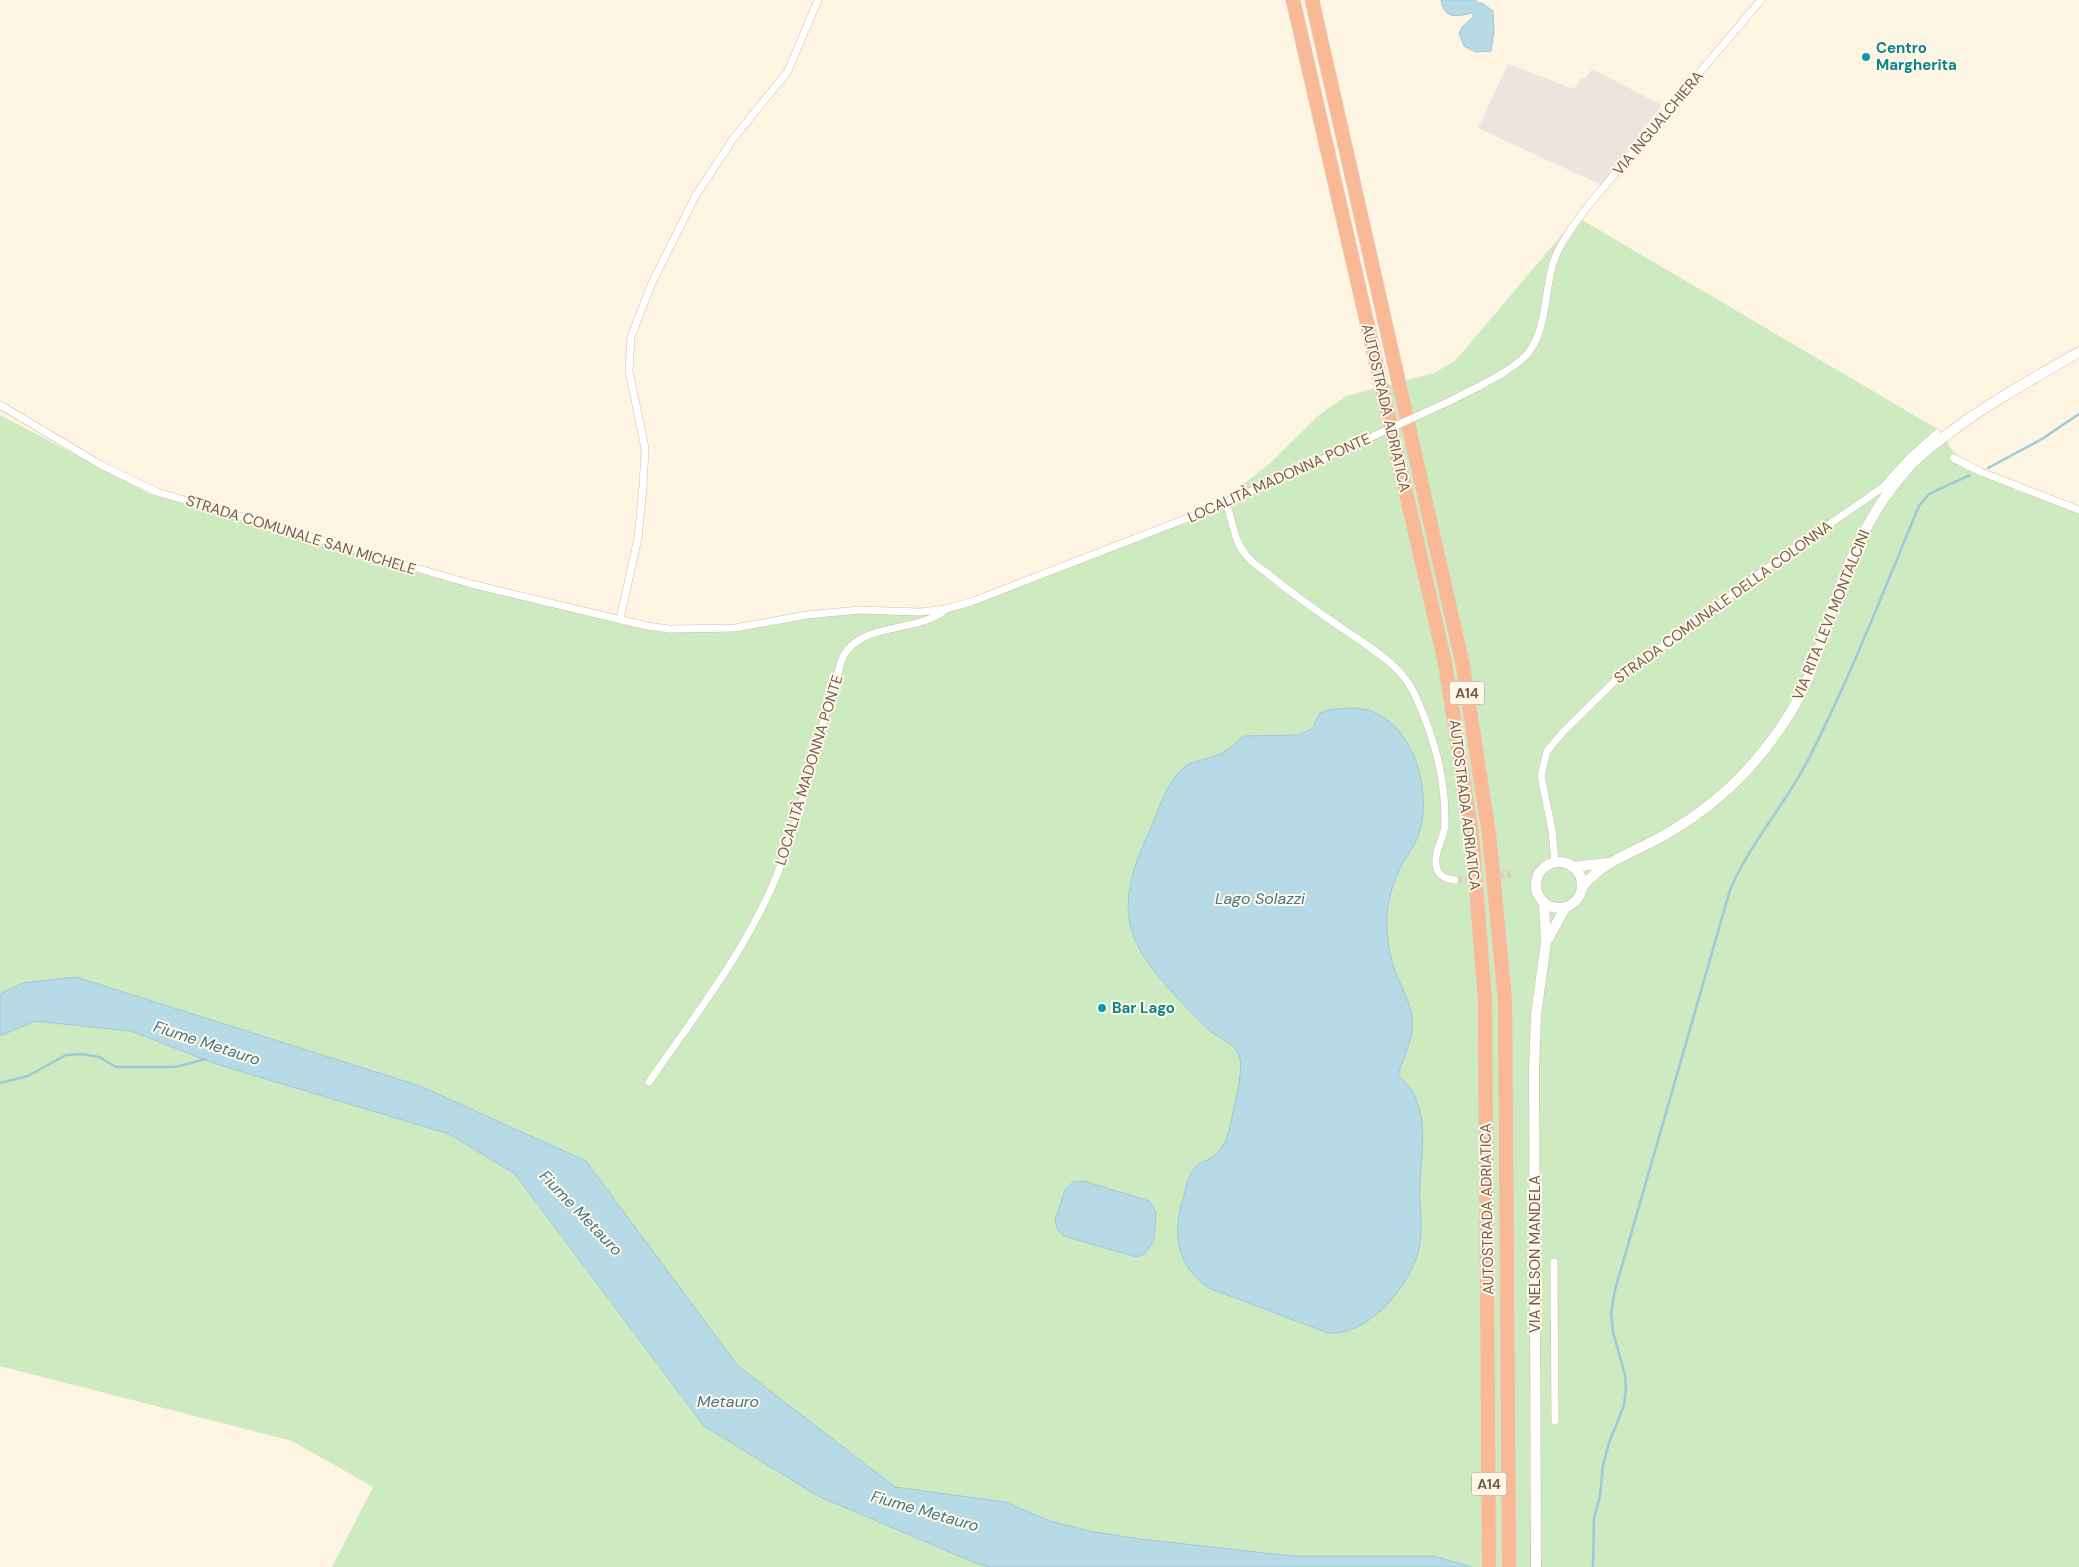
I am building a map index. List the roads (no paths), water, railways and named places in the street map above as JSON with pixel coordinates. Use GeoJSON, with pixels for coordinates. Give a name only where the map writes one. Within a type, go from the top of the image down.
{"type":"FeatureCollection","features":[{"type":"Feature","properties":{"kind":"highway","name":"AUTOSTRADA ADRIATICA"},"geometry":{"type":"LineString","coordinates":[[1293,0],[1445,662],[1472,836],[1485,1000],[1489,1567]]}},
{"type":"Feature","properties":{"kind":"highway","name":"AUTOSTRADA ADRIATICA"},"geometry":{"type":"LineString","coordinates":[[1312,0],[1463,666],[1489,834],[1505,1000],[1509,1567]]}},
{"type":"Feature","properties":{"kind":"main road","name":"VIA RITA LEVI MONTALCINI"},"geometry":{"type":"LineString","coordinates":[[1582,887],[1595,873],[1610,862],[1667,834],[1706,809],[1735,784],[1785,723],[1805,684],[1854,553],[1873,515],[1893,485],[1911,465],[1968,419],[2079,352]]}},
{"type":"Feature","properties":{"kind":"main road"},"geometry":{"type":"LineString","coordinates":[[1555,862],[1565,863],[1573,867],[1580,876],[1582,887],[1575,902],[1565,908],[1554,908],[1544,904],[1537,894],[1535,882],[1544,867],[1555,862]]}},
{"type":"Feature","properties":{"kind":"main road","name":"VIA RITA LEVI MONTALCINI"},"geometry":{"type":"LineString","coordinates":[[1573,867],[1610,862]]}},
{"type":"Feature","properties":{"kind":"main road","name":"VIA NELSON MANDELA"},"geometry":{"type":"LineString","coordinates":[[1536,1567],[1534,1070],[1536,1015],[1546,942],[1544,904]]}},
{"type":"Feature","properties":{"kind":"main road","name":"VIA NELSON MANDELA"},"geometry":{"type":"LineString","coordinates":[[1546,942],[1565,908]]}},
{"type":"Feature","properties":{"kind":"street"},"geometry":{"type":"LineString","coordinates":[[620,619],[638,538],[644,487],[645,448],[629,371],[631,337],[651,285],[696,195],[733,139],[788,71],[818,0]]}},
{"type":"Feature","properties":{"kind":"street","name":"VIA INGUALCHIERA"},"geometry":{"type":"LineString","coordinates":[[1559,249],[1592,201],[1761,0]]}},
{"type":"Feature","properties":{"kind":"street","name":"LOCALITÀ MADONNA PONTE"},"geometry":{"type":"LineString","coordinates":[[620,619],[669,629],[735,628],[808,615],[859,610],[920,612],[945,609],[971,602],[1226,503],[1452,400],[1517,362],[1528,352],[1537,337],[1545,308],[1549,273],[1559,249]]}},
{"type":"Feature","properties":{"kind":"street","name":"STRADA COMUNALE SAN MICHELE"},"geometry":{"type":"LineString","coordinates":[[0,405],[100,465],[157,492],[446,578],[521,598],[620,619]]}},
{"type":"Feature","properties":{"kind":"street","name":"STRADA COMUNALE DELLA COLONNA"},"geometry":{"type":"LineString","coordinates":[[1555,862],[1552,824],[1541,776],[1547,751],[1564,731],[1626,670],[1666,644],[1783,556],[1882,488],[1909,458],[1937,433]]}},
{"type":"Feature","properties":{"kind":"street"},"geometry":{"type":"LineString","coordinates":[[1954,458],[1980,472],[2079,510]]}},
{"type":"Feature","properties":{"kind":"street"},"geometry":{"type":"LineString","coordinates":[[1226,503],[1234,534],[1246,555],[1288,592],[1386,660],[1402,674],[1414,692],[1437,757],[1444,795],[1445,827],[1435,861],[1441,876],[1455,880]]}},
{"type":"Feature","properties":{"kind":"street","name":"LOCALITÀ MADONNA PONTE"},"geometry":{"type":"LineString","coordinates":[[648,1082],[738,952],[774,883],[797,819],[827,708],[844,656],[854,644],[867,636],[935,618],[945,609]]}},
{"type":"Feature","properties":{"kind":"street"},"geometry":{"type":"LineString","coordinates":[[1554,1262],[1555,1421]]}},
{"type":"Feature","properties":{"kind":"water"},"geometry":{"type":"Polygon","coordinates":[[[1441,0],[1476,0],[1477,3],[1482,3],[1493,11],[1494,32],[1491,51],[1475,52],[1464,46],[1459,33],[1462,27],[1474,16],[1472,13],[1456,16],[1448,14],[1441,0]]]}},
{"type":"Feature","properties":{"kind":"water","name":"Lago Solazzi"},"geometry":{"type":"Polygon","coordinates":[[[1355,708],[1374,712],[1400,732],[1409,746],[1421,779],[1423,814],[1419,835],[1395,881],[1389,901],[1387,921],[1391,960],[1407,1000],[1413,1023],[1406,1053],[1398,1075],[1410,1087],[1417,1100],[1422,1124],[1421,1237],[1416,1258],[1410,1271],[1393,1298],[1382,1310],[1356,1327],[1343,1332],[1328,1333],[1209,1288],[1189,1269],[1183,1258],[1179,1247],[1178,1222],[1188,1181],[1196,1166],[1214,1156],[1225,1142],[1238,1091],[1241,1067],[1239,1055],[1235,1048],[1204,1025],[1156,974],[1142,954],[1133,933],[1128,912],[1130,888],[1137,861],[1166,792],[1174,778],[1183,768],[1191,763],[1221,753],[1233,746],[1243,736],[1298,735],[1312,729],[1320,713],[1333,709],[1355,708]]]}},
{"type":"Feature","properties":{"kind":"water","name":"Metauro"},"geometry":{"type":"Polygon","coordinates":[[[76,977],[420,1086],[586,1161],[738,1366],[895,1487],[1005,1502],[1050,1521],[1094,1532],[1140,1539],[1292,1556],[1433,1556],[1472,1567],[990,1567],[978,1564],[818,1496],[704,1426],[515,1174],[449,1134],[213,1063],[131,1031],[35,1021],[0,1036],[0,994],[23,983],[76,977]]]}},
{"type":"Feature","properties":{"kind":"water"},"geometry":{"type":"Polygon","coordinates":[[[1084,1181],[1149,1201],[1156,1212],[1154,1240],[1145,1254],[1136,1257],[1064,1236],[1057,1228],[1055,1220],[1065,1190],[1073,1182],[1084,1181]]]}},
{"type":"Feature","properties":{"kind":"waterway"},"geometry":{"type":"LineString","coordinates":[[1988,468],[2042,439],[2079,414]]}},
{"type":"Feature","properties":{"kind":"waterway"},"geometry":{"type":"LineString","coordinates":[[1593,1567],[1594,1518],[1600,1496],[1603,1465],[1609,1443],[1624,1405],[1626,1389],[1625,1375],[1613,1332],[1611,1313],[1615,1290],[1730,890],[1747,856],[1789,793],[1808,760],[1866,634],[1919,506],[1929,494],[1970,475]]}},
{"type":"Feature","properties":{"kind":"waterway","name":"Fiume Metauro"},"geometry":{"type":"LineString","coordinates":[[0,1083],[28,1076],[66,1055],[81,1054],[99,1057],[116,1067],[175,1067],[206,1059]]}},
{"type":"Feature","properties":{"kind":"tunnel"},"geometry":{"type":"LineString","coordinates":[[1455,880],[1511,874]]}},
{"type":"Feature","properties":{"kind":"place","name":"Centro Margherita"},"geometry":{"type":"Point","coordinates":[1866,57]}},
{"type":"Feature","properties":{"kind":"place","name":"Bar Lago"},"geometry":{"type":"Point","coordinates":[1102,1008]}}]}
